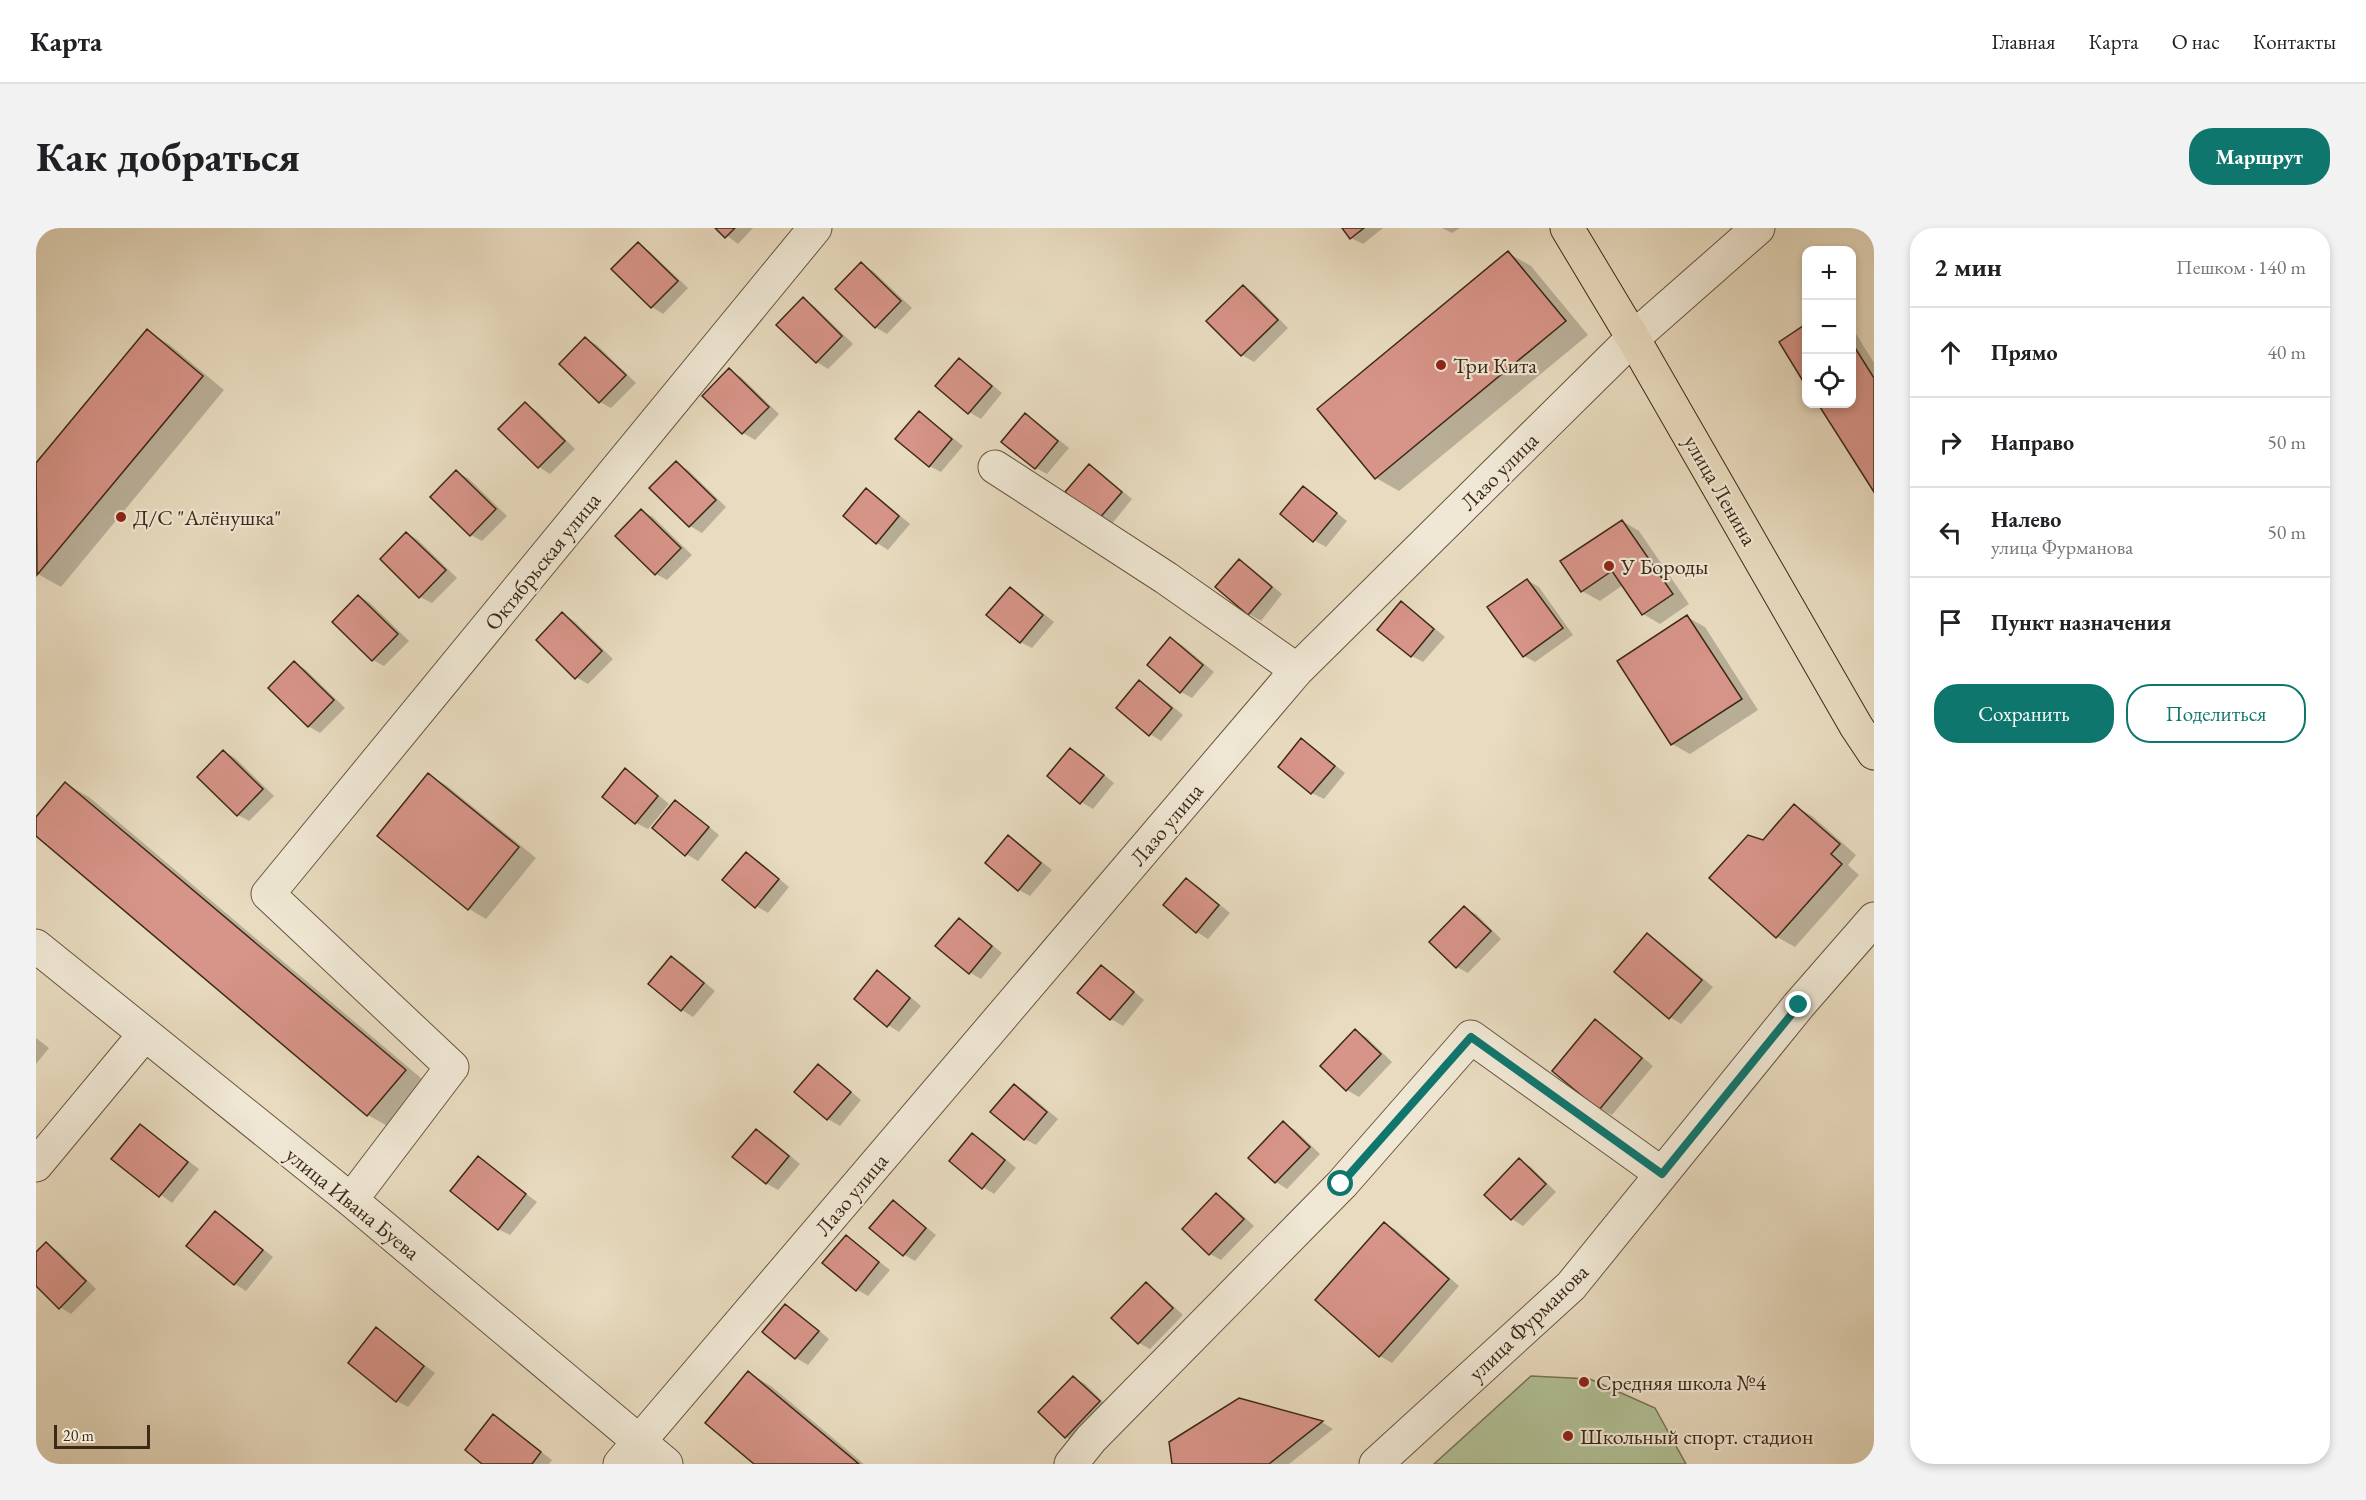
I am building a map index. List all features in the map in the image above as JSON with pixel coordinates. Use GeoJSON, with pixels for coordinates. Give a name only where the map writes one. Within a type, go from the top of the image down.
{"type":"FeatureCollection","features":[{"type":"Feature","properties":{"kind":"main road","name":"улица Ленина"},"geometry":{"type":"LineString","coordinates":[[1566,228],[1633,338],[1856,726],[1874,753]]}},
{"type":"Feature","properties":{"kind":"street","name":"Октябрьская улица"},"geometry":{"type":"LineString","coordinates":[[351,1200],[452,1067],[268,894],[815,228]]}},
{"type":"Feature","properties":{"kind":"street","name":"Лазо улица"},"geometry":{"type":"LineString","coordinates":[[629,1453],[1297,670],[1633,338],[1758,228]]}},
{"type":"Feature","properties":{"kind":"street"},"geometry":{"type":"LineString","coordinates":[[995,467],[1166,578],[1297,670]]}},
{"type":"Feature","properties":{"kind":"street","name":"улица Фурманова"},"geometry":{"type":"LineString","coordinates":[[1376,1464],[1571,1286],[1799,1005],[1874,920]]}},
{"type":"Feature","properties":{"kind":"street","name":"улица Ивана Буева"},"geometry":{"type":"LineString","coordinates":[[36,946],[351,1200],[629,1453],[666,1464]]}},
{"type":"Feature","properties":{"kind":"street"},"geometry":{"type":"LineString","coordinates":[[36,1165],[145,1034]]}},
{"type":"Feature","properties":{"kind":"street"},"geometry":{"type":"LineString","coordinates":[[1071,1464],[1091,1439],[1341,1184],[1471,1037],[1662,1174]]}},
{"type":"Feature","properties":{"kind":"green space","name":"Школьный спорт. стадион"},"geometry":{"type":"Polygon","coordinates":[[[1531,1376],[1590,1379],[1655,1408],[1686,1464],[1434,1464],[1531,1376]]]}},
{"type":"Feature","properties":{"kind":"building"},"geometry":{"type":"Polygon","coordinates":[[[715,228],[735,228],[725,238],[715,228]]]}},
{"type":"Feature","properties":{"kind":"building"},"geometry":{"type":"Polygon","coordinates":[[[1342,228],[1364,228],[1350,239],[1342,228]]]}},
{"type":"Feature","properties":{"kind":"building"},"geometry":{"type":"Polygon","coordinates":[[[638,242],[678,281],[651,308],[611,269],[638,242]]]}},
{"type":"Feature","properties":{"kind":"building","name":"Три Кита"},"geometry":{"type":"Polygon","coordinates":[[[1508,251],[1566,321],[1375,479],[1317,409],[1508,251]]]}},
{"type":"Feature","properties":{"kind":"building"},"geometry":{"type":"Polygon","coordinates":[[[861,262],[901,301],[875,328],[835,289],[861,262]]]}},
{"type":"Feature","properties":{"kind":"building"},"geometry":{"type":"Polygon","coordinates":[[[1243,285],[1278,320],[1241,356],[1206,321],[1243,285]]]}},
{"type":"Feature","properties":{"kind":"building"},"geometry":{"type":"Polygon","coordinates":[[[803,297],[842,336],[816,363],[776,325],[803,297]]]}},
{"type":"Feature","properties":{"kind":"building"},"geometry":{"type":"Polygon","coordinates":[[[1802,327],[1802,379],[1779,342],[1802,327]]]}},
{"type":"Feature","properties":{"kind":"building"},"geometry":{"type":"Polygon","coordinates":[[[147,329],[203,376],[37,575],[36,463],[147,329]]]}},
{"type":"Feature","properties":{"kind":"building"},"geometry":{"type":"Polygon","coordinates":[[[585,337],[626,375],[599,403],[559,364],[585,337]]]}},
{"type":"Feature","properties":{"kind":"building"},"geometry":{"type":"Polygon","coordinates":[[[1856,349],[1874,378],[1874,492],[1821,408],[1856,408],[1856,349]]]}},
{"type":"Feature","properties":{"kind":"building"},"geometry":{"type":"Polygon","coordinates":[[[959,358],[992,386],[968,414],[935,386],[959,358]]]}},
{"type":"Feature","properties":{"kind":"building"},"geometry":{"type":"Polygon","coordinates":[[[729,368],[769,407],[742,434],[702,396],[729,368]]]}},
{"type":"Feature","properties":{"kind":"building"},"geometry":{"type":"Polygon","coordinates":[[[525,402],[565,441],[538,468],[498,429],[525,402]]]}},
{"type":"Feature","properties":{"kind":"building"},"geometry":{"type":"Polygon","coordinates":[[[919,411],[952,439],[929,467],[895,439],[919,411]]]}},
{"type":"Feature","properties":{"kind":"building"},"geometry":{"type":"Polygon","coordinates":[[[1025,413],[1058,441],[1035,469],[1001,442],[1025,413]]]}},
{"type":"Feature","properties":{"kind":"building"},"geometry":{"type":"Polygon","coordinates":[[[676,461],[716,500],[689,527],[649,488],[676,461]]]}},
{"type":"Feature","properties":{"kind":"building"},"geometry":{"type":"Polygon","coordinates":[[[1089,464],[1122,492],[1098,520],[1065,492],[1089,464]]]}},
{"type":"Feature","properties":{"kind":"building"},"geometry":{"type":"Polygon","coordinates":[[[456,470],[496,509],[470,536],[430,497],[456,470]]]}},
{"type":"Feature","properties":{"kind":"building"},"geometry":{"type":"Polygon","coordinates":[[[1303,486],[1337,513],[1313,542],[1280,514],[1303,486]]]}},
{"type":"Feature","properties":{"kind":"building"},"geometry":{"type":"Polygon","coordinates":[[[866,488],[899,516],[876,544],[843,516],[866,488]]]}},
{"type":"Feature","properties":{"kind":"building"},"geometry":{"type":"Polygon","coordinates":[[[641,509],[681,548],[655,575],[615,536],[641,509]]]}},
{"type":"Feature","properties":{"kind":"building","name":"У Бороды"},"geometry":{"type":"Polygon","coordinates":[[[1622,520],[1673,594],[1642,615],[1612,571],[1581,592],[1560,561],[1622,520]]]}},
{"type":"Feature","properties":{"kind":"building"},"geometry":{"type":"Polygon","coordinates":[[[406,532],[446,570],[419,598],[380,559],[406,532]]]}},
{"type":"Feature","properties":{"kind":"building"},"geometry":{"type":"Polygon","coordinates":[[[1239,559],[1272,587],[1248,615],[1215,587],[1239,559]]]}},
{"type":"Feature","properties":{"kind":"building"},"geometry":{"type":"Polygon","coordinates":[[[1527,579],[1563,628],[1523,657],[1487,607],[1527,579]]]}},
{"type":"Feature","properties":{"kind":"building"},"geometry":{"type":"Polygon","coordinates":[[[1010,587],[1043,615],[1020,643],[986,615],[1010,587]]]}},
{"type":"Feature","properties":{"kind":"building"},"geometry":{"type":"Polygon","coordinates":[[[358,595],[398,634],[372,661],[332,622],[358,595]]]}},
{"type":"Feature","properties":{"kind":"building"},"geometry":{"type":"Polygon","coordinates":[[[1401,601],[1434,629],[1411,657],[1377,630],[1401,601]]]}},
{"type":"Feature","properties":{"kind":"building"},"geometry":{"type":"Polygon","coordinates":[[[562,612],[602,651],[575,679],[536,640],[562,612]]]}},
{"type":"Feature","properties":{"kind":"building"},"geometry":{"type":"Polygon","coordinates":[[[1687,615],[1742,699],[1671,745],[1617,661],[1687,615]]]}},
{"type":"Feature","properties":{"kind":"building"},"geometry":{"type":"Polygon","coordinates":[[[1170,637],[1203,665],[1180,693],[1147,665],[1170,637]]]}},
{"type":"Feature","properties":{"kind":"building"},"geometry":{"type":"Polygon","coordinates":[[[294,661],[334,700],[308,727],[268,688],[294,661]]]}},
{"type":"Feature","properties":{"kind":"building"},"geometry":{"type":"Polygon","coordinates":[[[1139,680],[1172,708],[1149,736],[1116,708],[1139,680]]]}},
{"type":"Feature","properties":{"kind":"building"},"geometry":{"type":"Polygon","coordinates":[[[1301,738],[1335,766],[1311,794],[1278,767],[1301,738]]]}},
{"type":"Feature","properties":{"kind":"building"},"geometry":{"type":"Polygon","coordinates":[[[1070,748],[1104,775],[1080,804],[1047,776],[1070,748]]]}},
{"type":"Feature","properties":{"kind":"building"},"geometry":{"type":"Polygon","coordinates":[[[223,750],[263,789],[237,816],[197,777],[223,750]]]}},
{"type":"Feature","properties":{"kind":"building"},"geometry":{"type":"Polygon","coordinates":[[[625,768],[658,796],[635,824],[602,797],[625,768]]]}},
{"type":"Feature","properties":{"kind":"building"},"geometry":{"type":"Polygon","coordinates":[[[428,773],[519,847],[468,910],[377,836],[428,773]]]}},
{"type":"Feature","properties":{"kind":"building"},"geometry":{"type":"Polygon","coordinates":[[[65,782],[406,1070],[367,1116],[36,836],[36,817],[65,782]]]}},
{"type":"Feature","properties":{"kind":"building"},"geometry":{"type":"Polygon","coordinates":[[[675,800],[709,827],[685,856],[652,828],[675,800]]]}},
{"type":"Feature","properties":{"kind":"building"},"geometry":{"type":"Polygon","coordinates":[[[1794,804],[1840,844],[1831,854],[1842,864],[1776,938],[1709,878],[1748,835],[1763,840],[1794,804]]]}},
{"type":"Feature","properties":{"kind":"building"},"geometry":{"type":"Polygon","coordinates":[[[1008,835],[1041,863],[1018,891],[985,863],[1008,835]]]}},
{"type":"Feature","properties":{"kind":"building"},"geometry":{"type":"Polygon","coordinates":[[[746,852],[779,879],[755,908],[722,880],[746,852]]]}},
{"type":"Feature","properties":{"kind":"building"},"geometry":{"type":"Polygon","coordinates":[[[1186,878],[1219,905],[1196,933],[1163,905],[1186,878]]]}},
{"type":"Feature","properties":{"kind":"building"},"geometry":{"type":"Polygon","coordinates":[[[1464,906],[1491,931],[1456,968],[1429,942],[1464,906]]]}},
{"type":"Feature","properties":{"kind":"building"},"geometry":{"type":"Polygon","coordinates":[[[959,918],[992,946],[969,974],[935,946],[959,918]]]}},
{"type":"Feature","properties":{"kind":"building"},"geometry":{"type":"Polygon","coordinates":[[[1647,933],[1702,980],[1669,1019],[1614,972],[1647,933]]]}},
{"type":"Feature","properties":{"kind":"building"},"geometry":{"type":"Polygon","coordinates":[[[671,956],[704,983],[681,1011],[648,984],[671,956]]]}},
{"type":"Feature","properties":{"kind":"building"},"geometry":{"type":"Polygon","coordinates":[[[1101,965],[1134,992],[1110,1020],[1077,993],[1101,965]]]}},
{"type":"Feature","properties":{"kind":"building"},"geometry":{"type":"Polygon","coordinates":[[[877,970],[910,998],[887,1027],[854,999],[877,970]]]}},
{"type":"Feature","properties":{"kind":"building"},"geometry":{"type":"Polygon","coordinates":[[[1595,1019],[1642,1058],[1599,1110],[1552,1071],[1595,1019]]]}},
{"type":"Feature","properties":{"kind":"building"},"geometry":{"type":"Polygon","coordinates":[[[1355,1029],[1381,1054],[1346,1091],[1320,1066],[1355,1029]]]}},
{"type":"Feature","properties":{"kind":"building"},"geometry":{"type":"Polygon","coordinates":[[[818,1064],[851,1092],[827,1120],[794,1092],[818,1064]]]}},
{"type":"Feature","properties":{"kind":"building"},"geometry":{"type":"Polygon","coordinates":[[[1014,1084],[1047,1112],[1024,1140],[990,1112],[1014,1084]]]}},
{"type":"Feature","properties":{"kind":"building"},"geometry":{"type":"Polygon","coordinates":[[[1283,1121],[1310,1147],[1275,1183],[1248,1158],[1283,1121]]]}},
{"type":"Feature","properties":{"kind":"building"},"geometry":{"type":"Polygon","coordinates":[[[140,1124],[188,1162],[159,1197],[111,1159],[140,1124]]]}},
{"type":"Feature","properties":{"kind":"building"},"geometry":{"type":"Polygon","coordinates":[[[756,1129],[789,1156],[766,1184],[732,1157],[756,1129]]]}},
{"type":"Feature","properties":{"kind":"building"},"geometry":{"type":"Polygon","coordinates":[[[972,1133],[1005,1160],[982,1189],[949,1161],[972,1133]]]}},
{"type":"Feature","properties":{"kind":"building"},"geometry":{"type":"Polygon","coordinates":[[[478,1156],[526,1194],[498,1230],[450,1191],[478,1156]]]}},
{"type":"Feature","properties":{"kind":"building"},"geometry":{"type":"Polygon","coordinates":[[[1519,1158],[1546,1184],[1511,1220],[1484,1195],[1519,1158]]]}},
{"type":"Feature","properties":{"kind":"building"},"geometry":{"type":"Polygon","coordinates":[[[1216,1193],[1244,1219],[1209,1255],[1182,1229],[1216,1193]]]}},
{"type":"Feature","properties":{"kind":"building"},"geometry":{"type":"Polygon","coordinates":[[[893,1200],[926,1228],[903,1256],[869,1228],[893,1200]]]}},
{"type":"Feature","properties":{"kind":"building"},"geometry":{"type":"Polygon","coordinates":[[[215,1211],[263,1250],[234,1285],[186,1246],[215,1211]]]}},
{"type":"Feature","properties":{"kind":"building"},"geometry":{"type":"Polygon","coordinates":[[[1384,1222],[1449,1279],[1379,1357],[1315,1300],[1384,1222]]]}},
{"type":"Feature","properties":{"kind":"building"},"geometry":{"type":"Polygon","coordinates":[[[846,1235],[879,1262],[856,1291],[822,1263],[846,1235]]]}},
{"type":"Feature","properties":{"kind":"building"},"geometry":{"type":"Polygon","coordinates":[[[46,1242],[86,1281],[59,1309],[36,1286],[36,1252],[46,1242]]]}},
{"type":"Feature","properties":{"kind":"building"},"geometry":{"type":"Polygon","coordinates":[[[1146,1282],[1173,1308],[1138,1344],[1111,1318],[1146,1282]]]}},
{"type":"Feature","properties":{"kind":"building"},"geometry":{"type":"Polygon","coordinates":[[[785,1304],[819,1331],[795,1359],[762,1332],[785,1304]]]}},
{"type":"Feature","properties":{"kind":"building"},"geometry":{"type":"Polygon","coordinates":[[[376,1327],[424,1366],[396,1402],[348,1363],[376,1327]]]}},
{"type":"Feature","properties":{"kind":"building"},"geometry":{"type":"Polygon","coordinates":[[[748,1371],[859,1464],[754,1464],[705,1423],[748,1371]]]}},
{"type":"Feature","properties":{"kind":"building"},"geometry":{"type":"Polygon","coordinates":[[[1073,1376],[1100,1401],[1065,1438],[1038,1412],[1073,1376]]]}},
{"type":"Feature","properties":{"kind":"building"},"geometry":{"type":"Polygon","coordinates":[[[1239,1398],[1323,1421],[1269,1464],[1172,1464],[1169,1442],[1239,1398]]]}},
{"type":"Feature","properties":{"kind":"building"},"geometry":{"type":"Polygon","coordinates":[[[493,1414],[541,1452],[532,1464],[482,1464],[465,1450],[493,1414]]]}},
{"type":"Feature","properties":{"kind":"place","name":"Три Кита"},"geometry":{"type":"Point","coordinates":[1441,365]}},
{"type":"Feature","properties":{"kind":"place","name":"Д/С \"Алёнушка\""},"geometry":{"type":"Point","coordinates":[121,517]}},
{"type":"Feature","properties":{"kind":"place","name":"У Бороды"},"geometry":{"type":"Point","coordinates":[1609,566]}},
{"type":"Feature","properties":{"kind":"place","name":"Средняя школа №4"},"geometry":{"type":"Point","coordinates":[1584,1382]}},
{"type":"Feature","properties":{"kind":"place","name":"Школьный спорт. стадион"},"geometry":{"type":"Point","coordinates":[1568,1436]}},
{"type":"Feature","properties":{"kind":"route"},"geometry":{"type":"LineString","coordinates":[[1341,1184],[1471,1037],[1662,1174],[1799,1005]]}}]}
